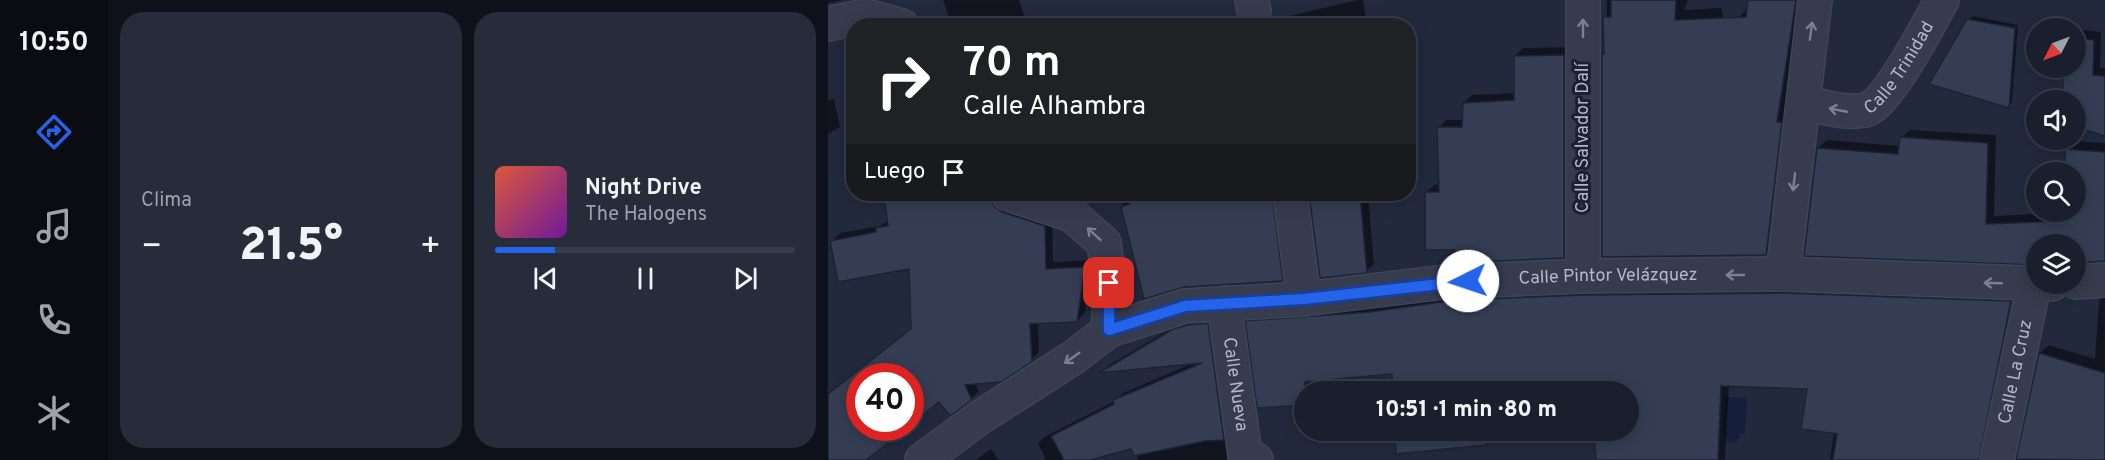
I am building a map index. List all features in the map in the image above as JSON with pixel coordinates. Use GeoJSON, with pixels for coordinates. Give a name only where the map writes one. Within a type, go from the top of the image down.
{"type":"FeatureCollection","features":[{"type":"Feature","properties":{"kind":"street","name":"Calle Salvador Dalí"},"geometry":{"type":"LineString","coordinates":[[1583,0],[1583,276]]}},
{"type":"Feature","properties":{"kind":"street"},"geometry":{"type":"LineString","coordinates":[[1783,274],[1805,103],[1805,76],[1815,0]]}},
{"type":"Feature","properties":{"kind":"street","name":"Calle Trinidad"},"geometry":{"type":"LineString","coordinates":[[1805,103],[1850,112],[1868,109],[1888,91],[1942,0]]}},
{"type":"Feature","properties":{"kind":"street"},"geometry":{"type":"LineString","coordinates":[[828,24],[866,8],[886,18]]}},
{"type":"Feature","properties":{"kind":"street"},"geometry":{"type":"LineString","coordinates":[[1029,201],[1072,215],[1104,243],[1109,283],[1109,330]]}},
{"type":"Feature","properties":{"kind":"street"},"geometry":{"type":"LineString","coordinates":[[1291,201],[1304,299]]}},
{"type":"Feature","properties":{"kind":"street","name":"Calle Pintor Velázquez"},"geometry":{"type":"LineString","coordinates":[[922,460],[979,418],[1074,357],[1109,330],[1185,306],[1304,299],[1445,282],[1583,276],[1783,274],[2026,283]]}},
{"type":"Feature","properties":{"kind":"street"},"geometry":{"type":"LineString","coordinates":[[2086,281],[2105,280]]}},
{"type":"Feature","properties":{"kind":"street","name":"Calle La Cruz"},"geometry":{"type":"LineString","coordinates":[[1997,460],[2040,294]]}},
{"type":"Feature","properties":{"kind":"street","name":"Calle Nueva"},"geometry":{"type":"LineString","coordinates":[[1224,303],[1245,455],[1256,460]]}},
{"type":"Feature","properties":{"kind":"water"},"geometry":{"type":"Polygon","coordinates":[[[1725,397],[1747,398],[1745,434],[1741,434],[1737,442],[1730,443],[1725,438],[1725,432],[1722,432],[1725,397]]]}},
{"type":"Feature","properties":{"kind":"building"},"geometry":{"type":"Polygon","coordinates":[[[1611,0],[1676,0],[1675,20],[1746,17],[1748,0],[1796,0],[1777,122],[1782,122],[1766,255],[1602,257],[1603,17],[1611,17],[1611,0]]]}},
{"type":"Feature","properties":{"kind":"building"},"geometry":{"type":"Polygon","coordinates":[[[1967,19],[2015,28],[2009,108],[1929,84],[1967,19]]]}},
{"type":"Feature","properties":{"kind":"building"},"geometry":{"type":"Polygon","coordinates":[[[2086,39],[2094,40],[2093,75],[2105,76],[2105,136],[2086,130],[2086,90],[2063,90],[2063,78],[2086,78],[2086,39]]]}},
{"type":"Feature","properties":{"kind":"building"},"geometry":{"type":"Polygon","coordinates":[[[1564,55],[1564,258],[1455,263],[1455,250],[1425,250],[1425,192],[1439,192],[1437,127],[1462,127],[1463,103],[1514,100],[1514,56],[1564,55]]]}},
{"type":"Feature","properties":{"kind":"building"},"geometry":{"type":"Polygon","coordinates":[[[1900,137],[1988,143],[1986,224],[2086,222],[2086,162],[2065,162],[2065,150],[2105,152],[2105,261],[2086,262],[2086,234],[2026,234],[2026,265],[1804,256],[1817,148],[1898,154],[1900,137]]]}},
{"type":"Feature","properties":{"kind":"building"},"geometry":{"type":"Polygon","coordinates":[[[885,201],[992,201],[994,206],[1002,212],[1045,226],[1046,269],[1085,267],[1077,322],[1030,324],[1032,362],[1001,382],[965,385],[972,400],[950,416],[939,402],[924,414],[924,363],[868,363],[911,329],[909,269],[838,282],[830,241],[876,232],[876,228],[888,226],[885,201]]]}},
{"type":"Feature","properties":{"kind":"building"},"geometry":{"type":"Polygon","coordinates":[[[1129,201],[1273,201],[1283,281],[1184,287],[1144,299],[1121,207],[1130,204],[1129,201]]]}},
{"type":"Feature","properties":{"kind":"building"},"geometry":{"type":"Polygon","coordinates":[[[1310,201],[1361,201],[1367,273],[1320,278],[1310,201]]]}},
{"type":"Feature","properties":{"kind":"building"},"geometry":{"type":"Polygon","coordinates":[[[1783,293],[2011,301],[1979,460],[1833,460],[1837,434],[1801,429],[1807,389],[1721,386],[1718,460],[1596,460],[1595,441],[1639,441],[1639,381],[1392,381],[1392,374],[1294,381],[1294,406],[1257,408],[1245,321],[1370,312],[1456,300],[1584,295],[1783,293]]]}},
{"type":"Feature","properties":{"kind":"building"},"geometry":{"type":"Polygon","coordinates":[[[1208,323],[1224,440],[1205,441],[1134,456],[1131,449],[1090,460],[1064,460],[1051,436],[1114,404],[1113,400],[1202,363],[1099,373],[1173,329],[1208,323]]]}},
{"type":"Feature","properties":{"kind":"building"},"geometry":{"type":"Polygon","coordinates":[[[2039,353],[2105,373],[2105,460],[2016,459],[2039,353]]]}},
{"type":"Feature","properties":{"kind":"building"},"geometry":{"type":"Polygon","coordinates":[[[846,380],[846,441],[890,441],[866,460],[828,460],[828,394],[846,380]]]}},
{"type":"Feature","properties":{"kind":"building"},"geometry":{"type":"Polygon","coordinates":[[[1395,441],[1486,441],[1486,445],[1396,454],[1395,441]]]}},
{"type":"Feature","properties":{"kind":"route"},"geometry":{"type":"LineString","coordinates":[[1109,283],[1109,330],[1185,306],[1304,299],[1468,281]]}}]}
